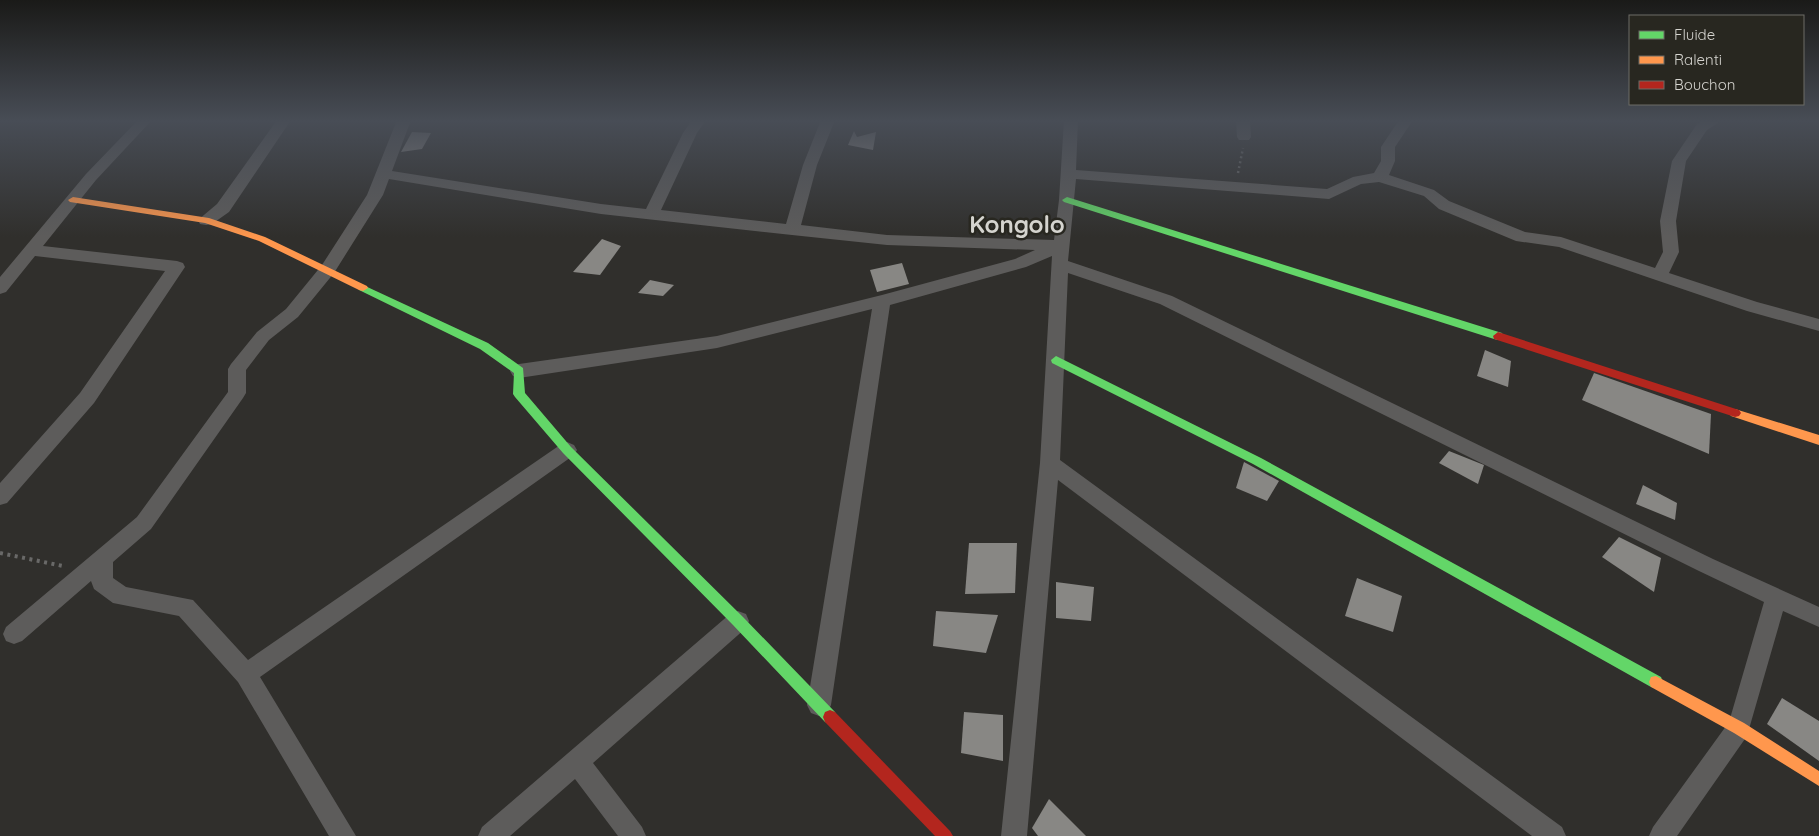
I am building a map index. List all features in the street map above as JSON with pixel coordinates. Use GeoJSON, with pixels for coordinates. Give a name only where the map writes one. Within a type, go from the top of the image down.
{"type":"FeatureCollection","features":[{"type":"Feature","properties":{"kind":"street"},"geometry":{"type":"LineString","coordinates":[[0,288],[72,200],[109,159]]}},
{"type":"Feature","properties":{"kind":"street"},"geometry":{"type":"LineString","coordinates":[[206,220],[222,208],[257,159]]}},
{"type":"Feature","properties":{"kind":"street"},"geometry":{"type":"LineString","coordinates":[[14,634],[144,523],[237,393],[237,370],[263,336],[292,313],[328,269],[375,196],[390,159]]}},
{"type":"Feature","properties":{"kind":"street"},"geometry":{"type":"LineString","coordinates":[[651,214],[677,159]]}},
{"type":"Feature","properties":{"kind":"street"},"geometry":{"type":"LineString","coordinates":[[792,230],[812,159]]}},
{"type":"Feature","properties":{"kind":"street"},"geometry":{"type":"LineString","coordinates":[[1014,836],[1050,463],[1061,255],[1067,200],[1069,159]]}},
{"type":"Feature","properties":{"kind":"street"},"geometry":{"type":"LineString","coordinates":[[1380,177],[1388,159]]}},
{"type":"Feature","properties":{"kind":"street"},"geometry":{"type":"LineString","coordinates":[[1660,275],[1671,252],[1668,221],[1680,159]]}},
{"type":"Feature","properties":{"kind":"street"},"geometry":{"type":"LineString","coordinates":[[384,174],[601,209],[887,240],[1061,255],[1166,300],[1380,406],[1776,598],[1819,617]]}},
{"type":"Feature","properties":{"kind":"street"},"geometry":{"type":"LineString","coordinates":[[1068,174],[1329,194],[1358,180],[1380,177],[1429,193],[1444,205],[1522,237],[1561,242],[1753,308],[1819,325]]}},
{"type":"Feature","properties":{"kind":"street"},"geometry":{"type":"LineString","coordinates":[[72,200],[206,220],[262,239],[328,269],[390,302],[484,346],[519,371],[717,342],[882,301],[1020,262],[1061,255]]}},
{"type":"Feature","properties":{"kind":"street"},"geometry":{"type":"LineString","coordinates":[[1067,200],[1321,279],[1819,440]]}},
{"type":"Feature","properties":{"kind":"street"},"geometry":{"type":"LineString","coordinates":[[0,497],[87,398],[177,267],[31,250]]}},
{"type":"Feature","properties":{"kind":"street"},"geometry":{"type":"LineString","coordinates":[[818,705],[882,301]]}},
{"type":"Feature","properties":{"kind":"street"},"geometry":{"type":"LineString","coordinates":[[1056,360],[1257,462],[1738,728],[1819,779]]}},
{"type":"Feature","properties":{"kind":"street"},"geometry":{"type":"LineString","coordinates":[[519,371],[519,394],[567,450],[738,621],[945,836]]}},
{"type":"Feature","properties":{"kind":"street"},"geometry":{"type":"LineString","coordinates":[[246,674],[567,450]]}},
{"type":"Feature","properties":{"kind":"street"},"geometry":{"type":"LineString","coordinates":[[1050,463],[1553,836]]}},
{"type":"Feature","properties":{"kind":"street"},"geometry":{"type":"LineString","coordinates":[[94,565],[102,582],[121,596],[185,607],[246,674],[343,836]]}},
{"type":"Feature","properties":{"kind":"street"},"geometry":{"type":"LineString","coordinates":[[1662,836],[1738,728],[1776,598]]}},
{"type":"Feature","properties":{"kind":"street"},"geometry":{"type":"LineString","coordinates":[[491,836],[738,621]]}},
{"type":"Feature","properties":{"kind":"street"},"geometry":{"type":"LineString","coordinates":[[577,762],[633,836]]}},
{"type":"Feature","properties":{"kind":"path"},"geometry":{"type":"LineString","coordinates":[[1235,187],[1241,159]]}},
{"type":"Feature","properties":{"kind":"path"},"geometry":{"type":"LineString","coordinates":[[0,552],[94,565]]}},
{"type":"Feature","properties":{"kind":"building"},"geometry":{"type":"Polygon","coordinates":[[[602,239],[621,246],[600,275],[573,272],[602,239]]]}},
{"type":"Feature","properties":{"kind":"building"},"geometry":{"type":"Polygon","coordinates":[[[902,263],[909,284],[877,292],[870,270],[902,263]]]}},
{"type":"Feature","properties":{"kind":"building"},"geometry":{"type":"Polygon","coordinates":[[[650,280],[674,285],[663,296],[638,293],[650,280]]]}},
{"type":"Feature","properties":{"kind":"building"},"geometry":{"type":"Polygon","coordinates":[[[1485,350],[1511,361],[1508,387],[1477,376],[1485,350]]]}},
{"type":"Feature","properties":{"kind":"building"},"geometry":{"type":"Polygon","coordinates":[[[1594,373],[1711,414],[1709,454],[1582,400],[1594,373]]]}},
{"type":"Feature","properties":{"kind":"building"},"geometry":{"type":"Polygon","coordinates":[[[1449,451],[1484,465],[1478,484],[1439,463],[1449,451]]]}},
{"type":"Feature","properties":{"kind":"building"},"geometry":{"type":"Polygon","coordinates":[[[1244,462],[1279,481],[1267,501],[1236,488],[1244,462]]]}},
{"type":"Feature","properties":{"kind":"building"},"geometry":{"type":"Polygon","coordinates":[[[1643,485],[1677,503],[1675,520],[1636,504],[1643,485]]]}},
{"type":"Feature","properties":{"kind":"building"},"geometry":{"type":"Polygon","coordinates":[[[1619,537],[1661,558],[1654,592],[1602,557],[1619,537]]]}},
{"type":"Feature","properties":{"kind":"building"},"geometry":{"type":"Polygon","coordinates":[[[969,543],[1017,543],[1015,593],[965,594],[969,543]]]}},
{"type":"Feature","properties":{"kind":"building"},"geometry":{"type":"Polygon","coordinates":[[[1357,578],[1402,596],[1393,632],[1345,616],[1357,578]]]}},
{"type":"Feature","properties":{"kind":"building"},"geometry":{"type":"Polygon","coordinates":[[[1056,582],[1094,587],[1091,621],[1056,618],[1056,582]]]}},
{"type":"Feature","properties":{"kind":"building"},"geometry":{"type":"Polygon","coordinates":[[[936,611],[998,615],[986,653],[933,646],[936,611]]]}},
{"type":"Feature","properties":{"kind":"building"},"geometry":{"type":"Polygon","coordinates":[[[1782,698],[1819,721],[1819,761],[1767,724],[1782,698]]]}},
{"type":"Feature","properties":{"kind":"building"},"geometry":{"type":"Polygon","coordinates":[[[964,712],[1003,715],[1003,761],[961,753],[964,712]]]}},
{"type":"Feature","properties":{"kind":"building"},"geometry":{"type":"Polygon","coordinates":[[[1049,799],[1086,836],[1038,836],[1032,828],[1049,799]]]}},
{"type":"Feature","properties":{"kind":"traffic: fast"},"geometry":{"type":"LineString","coordinates":[[1067,200],[1498,336]]}},
{"type":"Feature","properties":{"kind":"traffic: fast"},"geometry":{"type":"LineString","coordinates":[[363,288],[484,346],[519,371],[519,394],[567,450],[738,621],[830,717]]}},
{"type":"Feature","properties":{"kind":"traffic: fast"},"geometry":{"type":"LineString","coordinates":[[1056,360],[1257,461],[1656,682]]}},
{"type":"Feature","properties":{"kind":"traffic: slow"},"geometry":{"type":"LineString","coordinates":[[73,200],[206,220],[262,239],[363,288]]}},
{"type":"Feature","properties":{"kind":"traffic: slow"},"geometry":{"type":"LineString","coordinates":[[1735,413],[1819,440]]}},
{"type":"Feature","properties":{"kind":"traffic: slow"},"geometry":{"type":"LineString","coordinates":[[1656,682],[1739,728],[1819,779]]}},
{"type":"Feature","properties":{"kind":"traffic: jam"},"geometry":{"type":"LineString","coordinates":[[1498,336],[1735,413]]}},
{"type":"Feature","properties":{"kind":"traffic: jam"},"geometry":{"type":"LineString","coordinates":[[830,717],[945,836]]}},
{"type":"Feature","properties":{"kind":"district","name":"Kongolo"},"geometry":{"type":"Point","coordinates":[1017,224]}}]}
